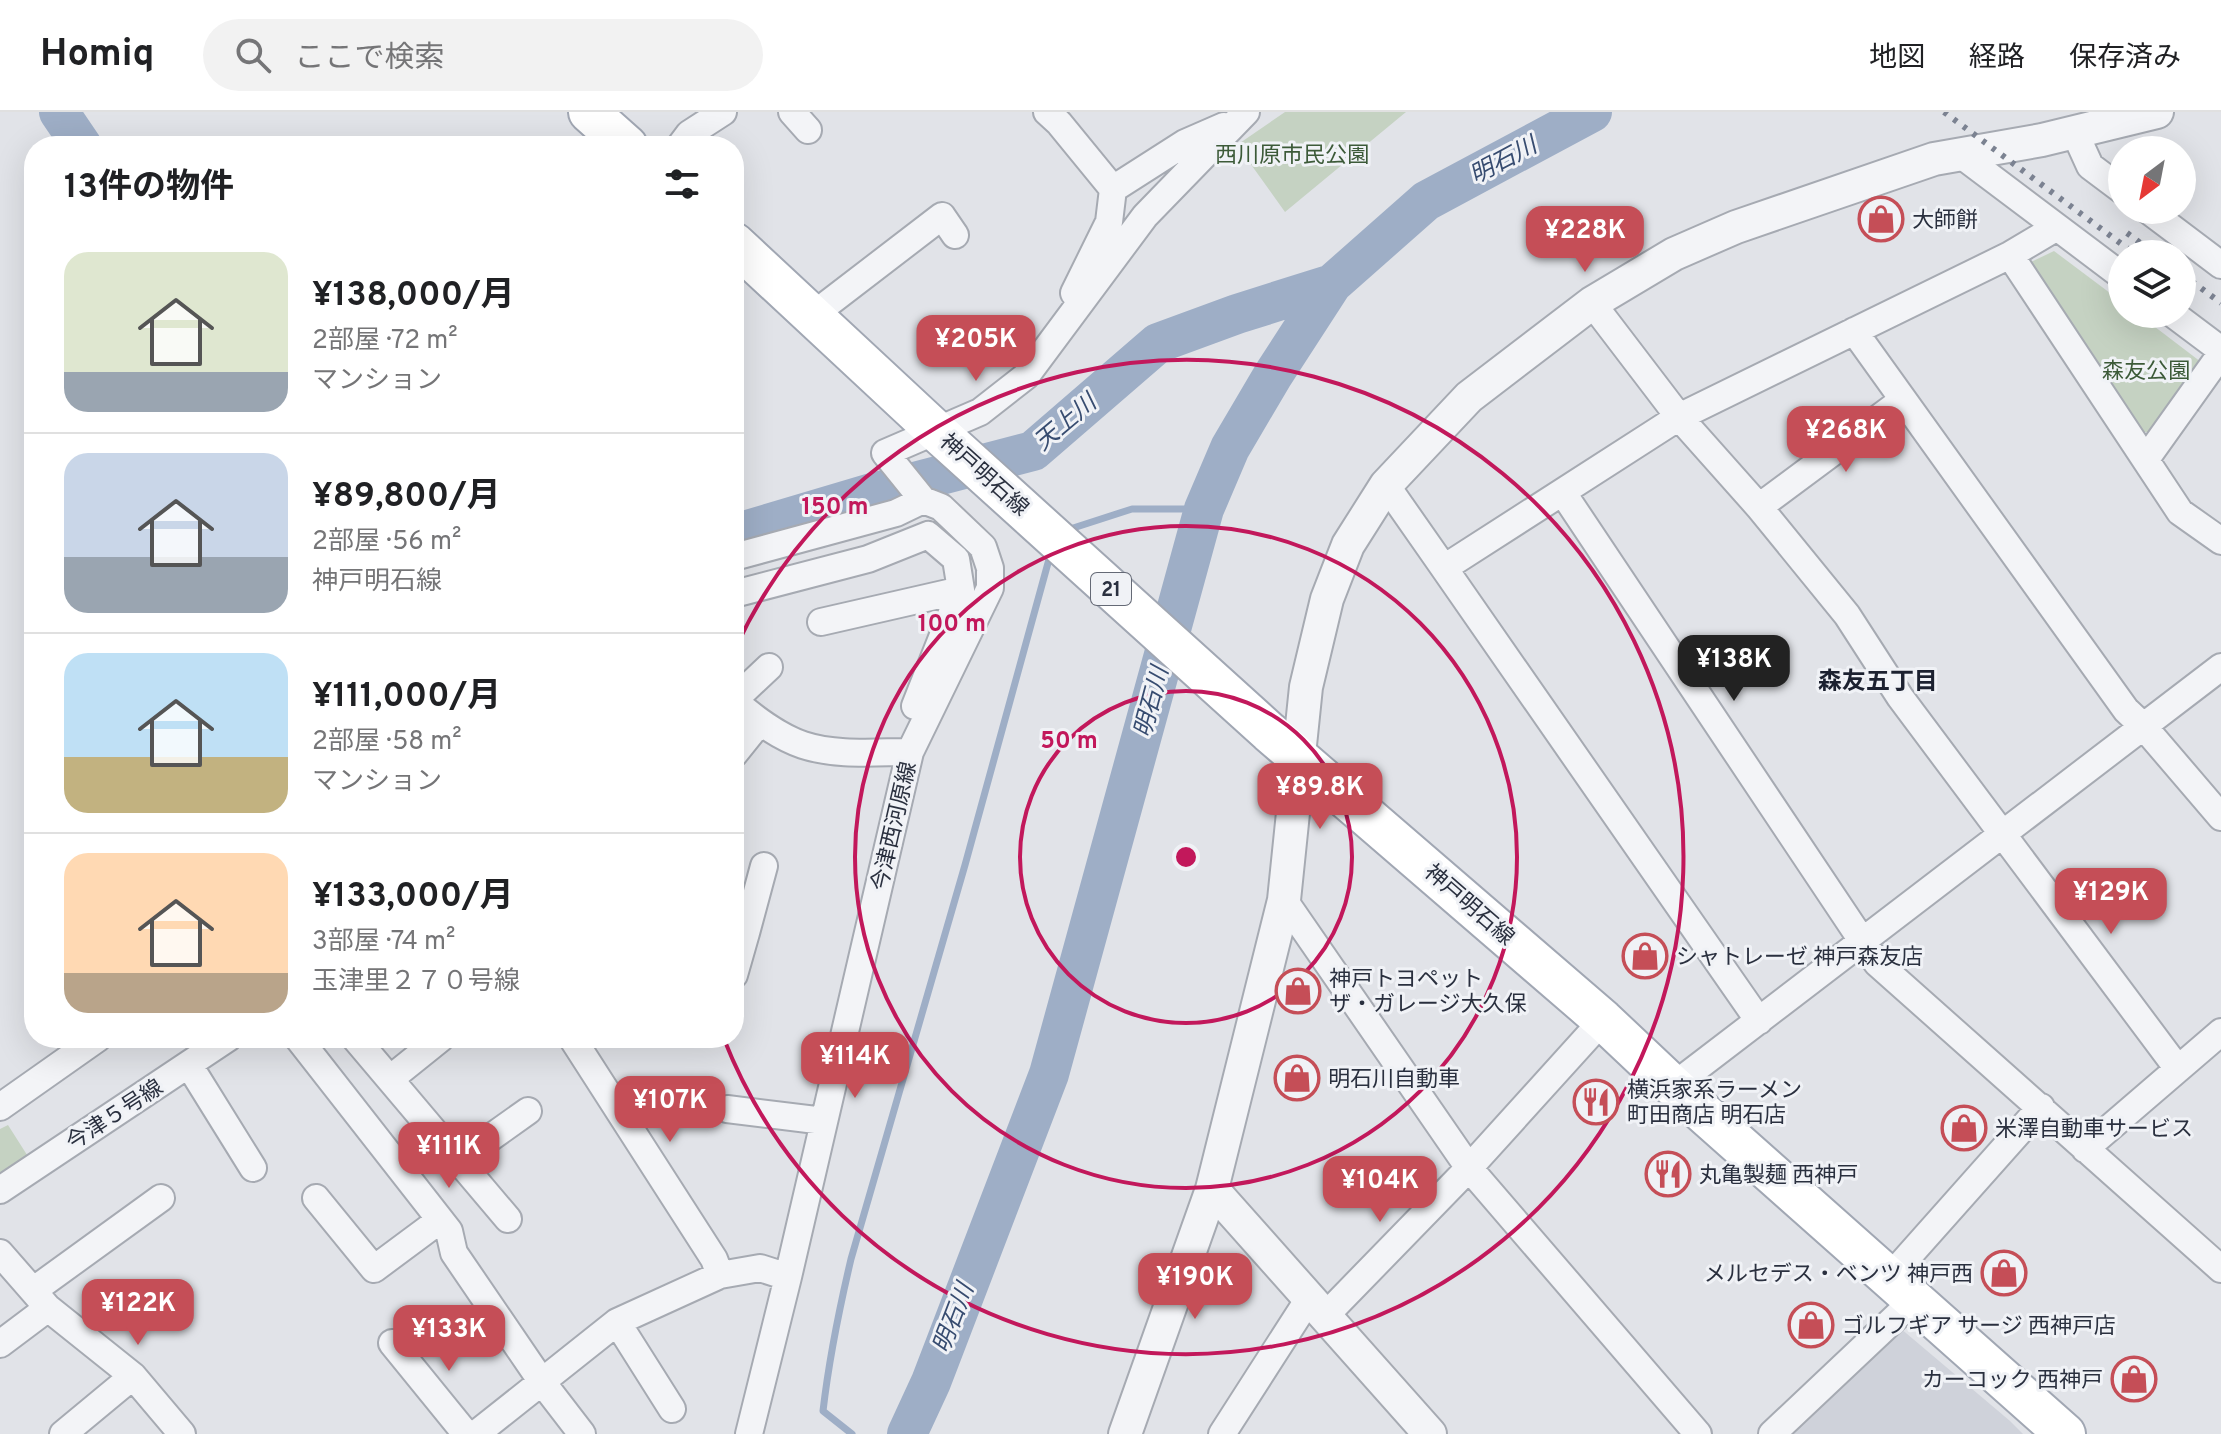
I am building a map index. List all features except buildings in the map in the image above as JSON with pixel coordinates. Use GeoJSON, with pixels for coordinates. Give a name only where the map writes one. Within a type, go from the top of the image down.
{"type":"FeatureCollection","features":[{"type":"Feature","properties":{"kind":"main road"},"geometry":{"type":"LineString","coordinates":[[589,112],[616,136]]}},
{"type":"Feature","properties":{"kind":"main road","name":"神戸明石線"},"geometry":{"type":"LineString","coordinates":[[744,252],[944,438],[1284,744],[1603,1020],[1673,1086],[2065,1434]]}},
{"type":"Feature","properties":{"kind":"street"},"geometry":{"type":"LineString","coordinates":[[688,136],[723,112]]}},
{"type":"Feature","properties":{"kind":"street"},"geometry":{"type":"LineString","coordinates":[[1047,112],[1113,189],[1185,143],[1240,116]]}},
{"type":"Feature","properties":{"kind":"street"},"geometry":{"type":"LineString","coordinates":[[1125,1434],[1212,1189],[1284,900],[1284,744],[1306,687],[1327,599],[1348,545],[1386,485],[1469,397],[1592,303],[1674,254],[1736,227],[1921,163],[2075,133],[2157,112]]}},
{"type":"Feature","properties":{"kind":"street"},"geometry":{"type":"LineString","coordinates":[[1071,316],[1145,216],[1240,116]]}},
{"type":"Feature","properties":{"kind":"street"},"geometry":{"type":"LineString","coordinates":[[2075,133],[2090,166],[2108,180]]}},
{"type":"Feature","properties":{"kind":"street"},"geometry":{"type":"LineString","coordinates":[[1960,154],[2108,265]]}},
{"type":"Feature","properties":{"kind":"street","name":"今津西河原線"},"geometry":{"type":"LineString","coordinates":[[749,1434],[824,1121],[903,752],[990,588],[990,568],[983,547],[941,507],[923,500],[885,453],[944,438],[1026,376],[1071,316],[1075,290],[1109,222],[1113,189]]}},
{"type":"Feature","properties":{"kind":"street"},"geometry":{"type":"LineString","coordinates":[[813,315],[942,216],[955,235]]}},
{"type":"Feature","properties":{"kind":"street"},"geometry":{"type":"LineString","coordinates":[[2167,224],[2221,265]]}},
{"type":"Feature","properties":{"kind":"street"},"geometry":{"type":"LineString","coordinates":[[1444,568],[1679,417],[2010,255],[2057,227]]}},
{"type":"Feature","properties":{"kind":"street"},"geometry":{"type":"LineString","coordinates":[[2010,255],[2180,512],[2221,541]]}},
{"type":"Feature","properties":{"kind":"street"},"geometry":{"type":"LineString","coordinates":[[1592,303],[1679,417],[1759,507],[1847,615],[1900,697],[2178,1069]]}},
{"type":"Feature","properties":{"kind":"street"},"geometry":{"type":"LineString","coordinates":[[2146,459],[2221,352],[2191,328]]}},
{"type":"Feature","properties":{"kind":"street"},"geometry":{"type":"LineString","coordinates":[[1854,331],[2126,710],[2221,817]]}},
{"type":"Feature","properties":{"kind":"street"},"geometry":{"type":"LineString","coordinates":[[1759,507],[1903,400]]}},
{"type":"Feature","properties":{"kind":"street"},"geometry":{"type":"LineString","coordinates":[[1386,485],[1759,1021]]}},
{"type":"Feature","properties":{"kind":"street"},"geometry":{"type":"LineString","coordinates":[[1563,493],[1877,963],[2221,1269]]}},
{"type":"Feature","properties":{"kind":"street"},"geometry":{"type":"LineString","coordinates":[[744,554],[896,513],[923,500]]}},
{"type":"Feature","properties":{"kind":"street"},"geometry":{"type":"LineString","coordinates":[[744,591],[868,559],[928,535],[956,559],[961,590],[903,752],[841,752],[803,745],[759,723],[744,709]]}},
{"type":"Feature","properties":{"kind":"street"},"geometry":{"type":"LineString","coordinates":[[821,622],[961,590]]}},
{"type":"Feature","properties":{"kind":"street"},"geometry":{"type":"LineString","coordinates":[[744,691],[769,667]]}},
{"type":"Feature","properties":{"kind":"street"},"geometry":{"type":"LineString","coordinates":[[1673,1086],[2221,667]]}},
{"type":"Feature","properties":{"kind":"street"},"geometry":{"type":"LineString","coordinates":[[744,742],[759,723]]}},
{"type":"Feature","properties":{"kind":"street"},"geometry":{"type":"LineString","coordinates":[[744,918],[764,866]]}},
{"type":"Feature","properties":{"kind":"street"},"geometry":{"type":"LineString","coordinates":[[1284,900],[1469,1168],[1698,1434]]}},
{"type":"Feature","properties":{"kind":"street"},"geometry":{"type":"LineString","coordinates":[[1222,1434],[1318,1306],[1469,1168],[1603,1020]]}},
{"type":"Feature","properties":{"kind":"street"},"geometry":{"type":"LineString","coordinates":[[2085,1149],[2221,1032]]}},
{"type":"Feature","properties":{"kind":"street"},"geometry":{"type":"LineString","coordinates":[[0,1107],[84,1048]]}},
{"type":"Feature","properties":{"kind":"street","name":"今津５号線"},"geometry":{"type":"LineString","coordinates":[[0,1190],[214,1048]]}},
{"type":"Feature","properties":{"kind":"street"},"geometry":{"type":"LineString","coordinates":[[306,1048],[449,1231],[454,1253],[542,1382],[582,1434]]}},
{"type":"Feature","properties":{"kind":"street"},"geometry":{"type":"LineString","coordinates":[[364,1048],[508,1219]]}},
{"type":"Feature","properties":{"kind":"street"},"geometry":{"type":"LineString","coordinates":[[390,1079],[429,1048]]}},
{"type":"Feature","properties":{"kind":"street"},"geometry":{"type":"LineString","coordinates":[[578,1048],[714,1259],[720,1275]]}},
{"type":"Feature","properties":{"kind":"street"},"geometry":{"type":"LineString","coordinates":[[189,1065],[253,1168]]}},
{"type":"Feature","properties":{"kind":"street"},"geometry":{"type":"LineString","coordinates":[[1772,1434],[1902,1289],[2041,1107]]}},
{"type":"Feature","properties":{"kind":"street"},"geometry":{"type":"LineString","coordinates":[[727,1109],[824,1121]]}},
{"type":"Feature","properties":{"kind":"street"},"geometry":{"type":"LineString","coordinates":[[459,1160],[528,1111]]}},
{"type":"Feature","properties":{"kind":"street"},"geometry":{"type":"LineString","coordinates":[[1212,1189],[1318,1306],[1421,1431]]}},
{"type":"Feature","properties":{"kind":"street"},"geometry":{"type":"LineString","coordinates":[[0,1344],[41,1299],[161,1198]]}},
{"type":"Feature","properties":{"kind":"street"},"geometry":{"type":"LineString","coordinates":[[316,1198],[374,1269],[440,1220]]}},
{"type":"Feature","properties":{"kind":"street"},"geometry":{"type":"LineString","coordinates":[[0,1253],[41,1299],[133,1376],[182,1434]]}},
{"type":"Feature","properties":{"kind":"street"},"geometry":{"type":"LineString","coordinates":[[476,1434],[617,1322],[720,1275],[760,1268],[788,1277]]}},
{"type":"Feature","properties":{"kind":"street"},"geometry":{"type":"LineString","coordinates":[[617,1322],[672,1409]]}},
{"type":"Feature","properties":{"kind":"street"},"geometry":{"type":"LineString","coordinates":[[392,1343],[466,1434]]}},
{"type":"Feature","properties":{"kind":"street"},"geometry":{"type":"LineString","coordinates":[[63,1434],[133,1376]]}},
{"type":"Feature","properties":{"kind":"shaded area"},"geometry":{"type":"Polygon","coordinates":[[[1900,1328],[2010,1421],[2023,1434],[1787,1434],[1900,1328]]]}},
{"type":"Feature","properties":{"kind":"green space","name":"西川原市民公園"},"geometry":{"type":"Polygon","coordinates":[[[1285,112],[1406,112],[1285,212],[1237,145],[1285,112]]]}},
{"type":"Feature","properties":{"kind":"green space","name":"森友公園"},"geometry":{"type":"Polygon","coordinates":[[[2054,251],[2108,292],[2108,328],[2156,328],[2201,362],[2154,432],[2136,432],[2029,263],[2054,251]]]}},
{"type":"Feature","properties":{"kind":"green space"},"geometry":{"type":"Polygon","coordinates":[[[8,1125],[29,1158],[0,1181],[0,1129],[8,1125]]]}},
{"type":"Feature","properties":{"kind":"waterway","name":"天上川"},"geometry":{"type":"LineString","coordinates":[[59,112],[75,136]]}},
{"type":"Feature","properties":{"kind":"waterway","name":"明石川"},"geometry":{"type":"LineString","coordinates":[[907,1434],[931,1382],[1049,1074],[1204,509],[1230,448],[1332,284],[1426,201],[1592,112]]}},
{"type":"Feature","properties":{"kind":"waterway","name":"天上川"},"geometry":{"type":"LineString","coordinates":[[744,531],[872,493],[1033,451],[1158,343],[1332,284]]}},
{"type":"Feature","properties":{"kind":"waterway"},"geometry":{"type":"LineString","coordinates":[[1067,530],[1132,509],[1204,509]]}},
{"type":"Feature","properties":{"kind":"waterway"},"geometry":{"type":"LineString","coordinates":[[852,1434],[823,1411],[831,1354],[851,1259],[965,865],[1051,552]]}},
{"type":"Feature","properties":{"kind":"railway"},"geometry":{"type":"LineString","coordinates":[[1944,112],[2116,240]]}},
{"type":"Feature","properties":{"kind":"railway"},"geometry":{"type":"LineString","coordinates":[[2127,233],[2136,240]]}},
{"type":"Feature","properties":{"kind":"railway"},"geometry":{"type":"LineString","coordinates":[[2196,284],[2221,303]]}},
{"type":"Feature","properties":{"kind":"place","name":"大師餅"},"geometry":{"type":"Point","coordinates":[1881,219]}},
{"type":"Feature","properties":{"kind":"place","name":"シャトレーゼ 神戸森友店"},"geometry":{"type":"Point","coordinates":[1645,956]}},
{"type":"Feature","properties":{"kind":"place","name":"神戸トヨペット ザ・ガレージ大久保"},"geometry":{"type":"Point","coordinates":[1298,991]}},
{"type":"Feature","properties":{"kind":"place","name":"明石川自動車"},"geometry":{"type":"Point","coordinates":[1297,1078]}},
{"type":"Feature","properties":{"kind":"place","name":"横浜家系ラーメン 町田商店 明石店"},"geometry":{"type":"Point","coordinates":[1596,1102]}},
{"type":"Feature","properties":{"kind":"place","name":"米澤自動車サービス"},"geometry":{"type":"Point","coordinates":[1964,1128]}},
{"type":"Feature","properties":{"kind":"place","name":"丸亀製麺 西神戸"},"geometry":{"type":"Point","coordinates":[1668,1174]}},
{"type":"Feature","properties":{"kind":"place","name":"メルセデス・ベンツ 神戸西"},"geometry":{"type":"Point","coordinates":[2004,1273]}},
{"type":"Feature","properties":{"kind":"place","name":"ゴルフギア サージ 西神戸店"},"geometry":{"type":"Point","coordinates":[1811,1325]}},
{"type":"Feature","properties":{"kind":"place","name":"カーコック 西神戸"},"geometry":{"type":"Point","coordinates":[2134,1379]}},
{"type":"Feature","properties":{"kind":"district","name":"森友五丁目"},"geometry":{"type":"Point","coordinates":[1878,681]}}]}
